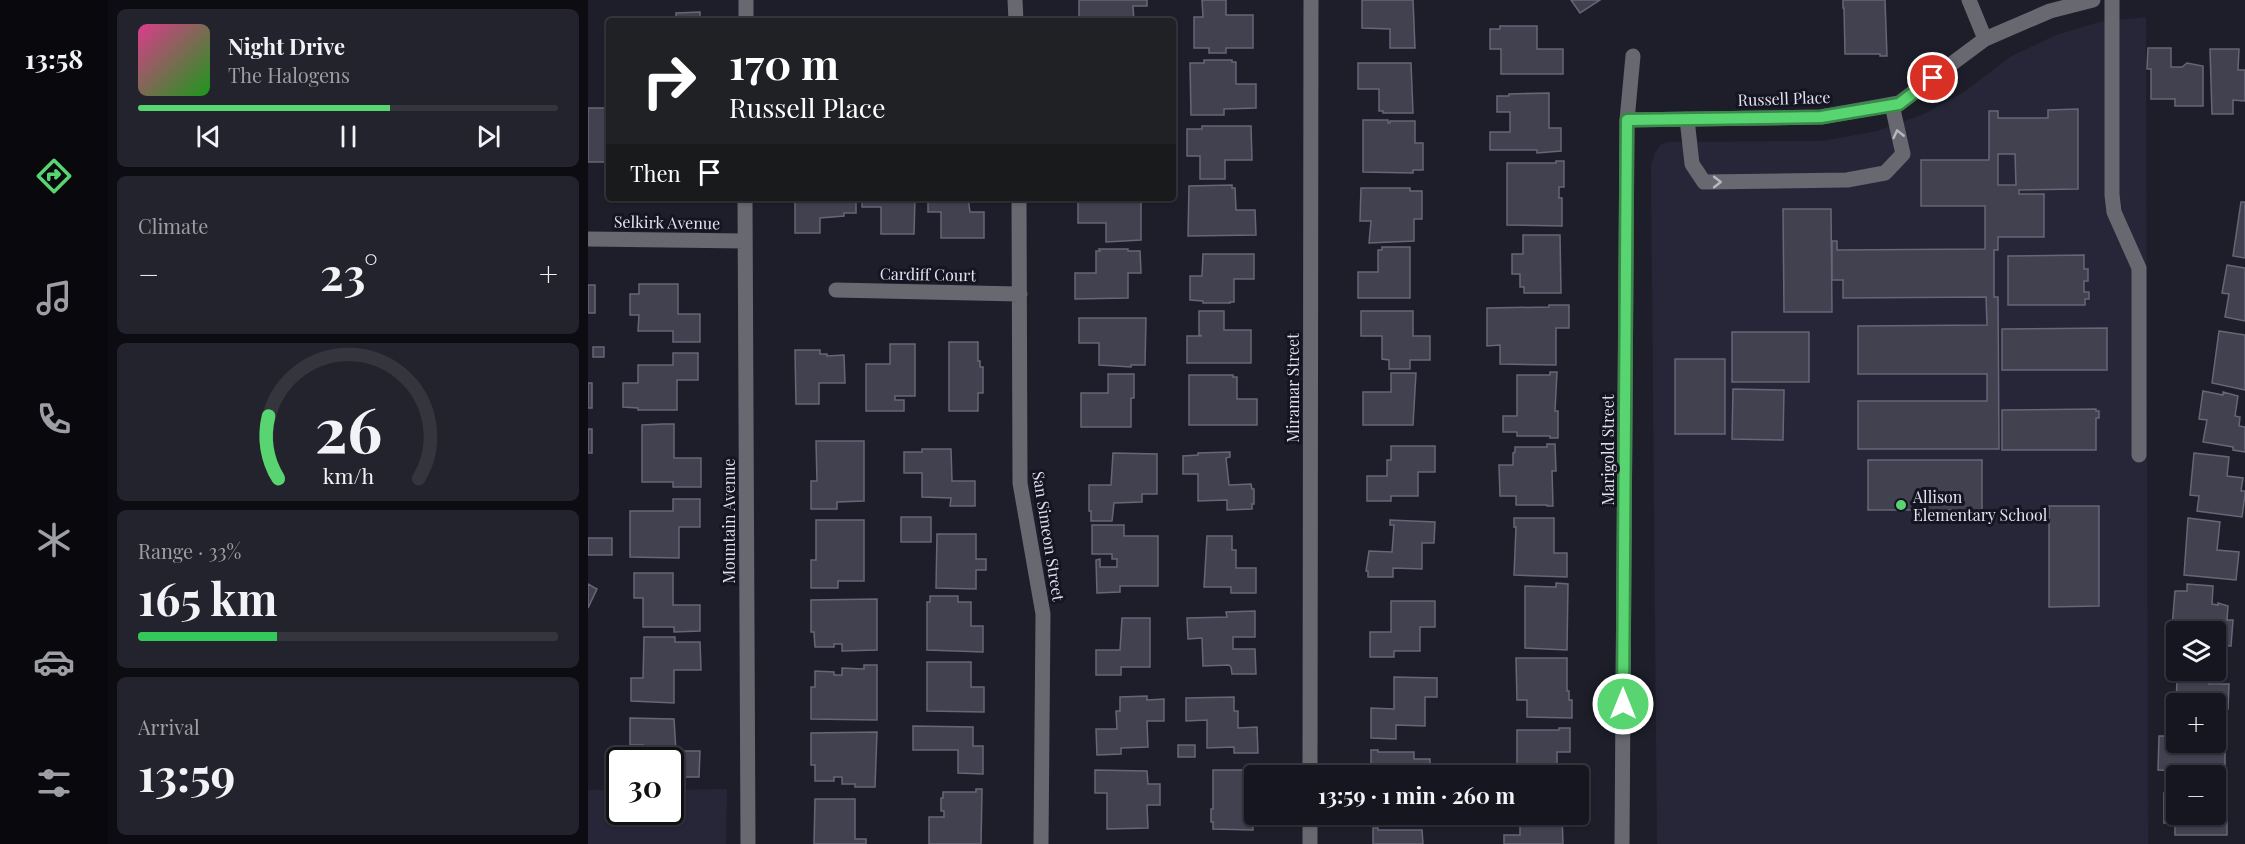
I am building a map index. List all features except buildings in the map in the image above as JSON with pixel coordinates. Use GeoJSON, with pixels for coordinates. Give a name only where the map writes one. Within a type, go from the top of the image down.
{"type":"FeatureCollection","features":[{"type":"Feature","properties":{"kind":"street"},"geometry":{"type":"LineString","coordinates":[[746,0],[746,18]]}},
{"type":"Feature","properties":{"kind":"street"},"geometry":{"type":"LineString","coordinates":[[1015,0],[1016,18]]}},
{"type":"Feature","properties":{"kind":"street","name":"Miramar Street"},"geometry":{"type":"LineString","coordinates":[[1310,765],[1311,0]]}},
{"type":"Feature","properties":{"kind":"street"},"geometry":{"type":"LineString","coordinates":[[1969,0],[1985,39]]}},
{"type":"Feature","properties":{"kind":"street","name":"Russell Place"},"geometry":{"type":"LineString","coordinates":[[1627,120],[1821,117],[1899,104],[1985,39],[2050,11],[2092,0]]}},
{"type":"Feature","properties":{"kind":"street"},"geometry":{"type":"LineString","coordinates":[[2112,0],[2112,195],[2114,212],[2139,268],[2139,455]]}},
{"type":"Feature","properties":{"kind":"street","name":"Marigold Street"},"geometry":{"type":"LineString","coordinates":[[1622,844],[1627,120],[1632,56]]}},
{"type":"Feature","properties":{"kind":"street"},"geometry":{"type":"LineString","coordinates":[[1687,119],[1692,164],[1704,182],[1847,180],[1885,173],[1903,154],[1892,105]]}},
{"type":"Feature","properties":{"kind":"street","name":"Mountain Avenue"},"geometry":{"type":"LineString","coordinates":[[745,201],[748,844]]}},
{"type":"Feature","properties":{"kind":"street","name":"San Simeon Street"},"geometry":{"type":"LineString","coordinates":[[1019,201],[1020,483],[1042,614],[1041,844]]}},
{"type":"Feature","properties":{"kind":"street","name":"Selkirk Avenue"},"geometry":{"type":"LineString","coordinates":[[588,239],[745,241]]}},
{"type":"Feature","properties":{"kind":"street","name":"Cardiff Court"},"geometry":{"type":"LineString","coordinates":[[836,290],[1020,294]]}},
{"type":"Feature","properties":{"kind":"street"},"geometry":{"type":"LineString","coordinates":[[1310,825],[1310,844]]}},
{"type":"Feature","properties":{"kind":"shaded area","name":"Allison Elementary School"},"geometry":{"type":"Polygon","coordinates":[[[2146,17],[2148,844],[1657,844],[1651,166],[1655,153],[1661,144],[1669,142],[1823,141],[1877,131],[1924,114],[1964,92],[2010,57],[2056,35],[2099,22],[2146,17]]]}},
{"type":"Feature","properties":{"kind":"shaded area"},"geometry":{"type":"Polygon","coordinates":[[[727,789],[726,844],[588,844],[588,790],[606,790],[606,825],[684,825],[684,790],[727,789]]]}},
{"type":"Feature","properties":{"kind":"place","name":"Allison Elementary School"},"geometry":{"type":"Point","coordinates":[1901,505]}},
{"type":"Feature","properties":{"kind":"route"},"geometry":{"type":"LineString","coordinates":[[1623,704],[1627,120],[1821,117],[1899,104],[1933,78]]}}]}
